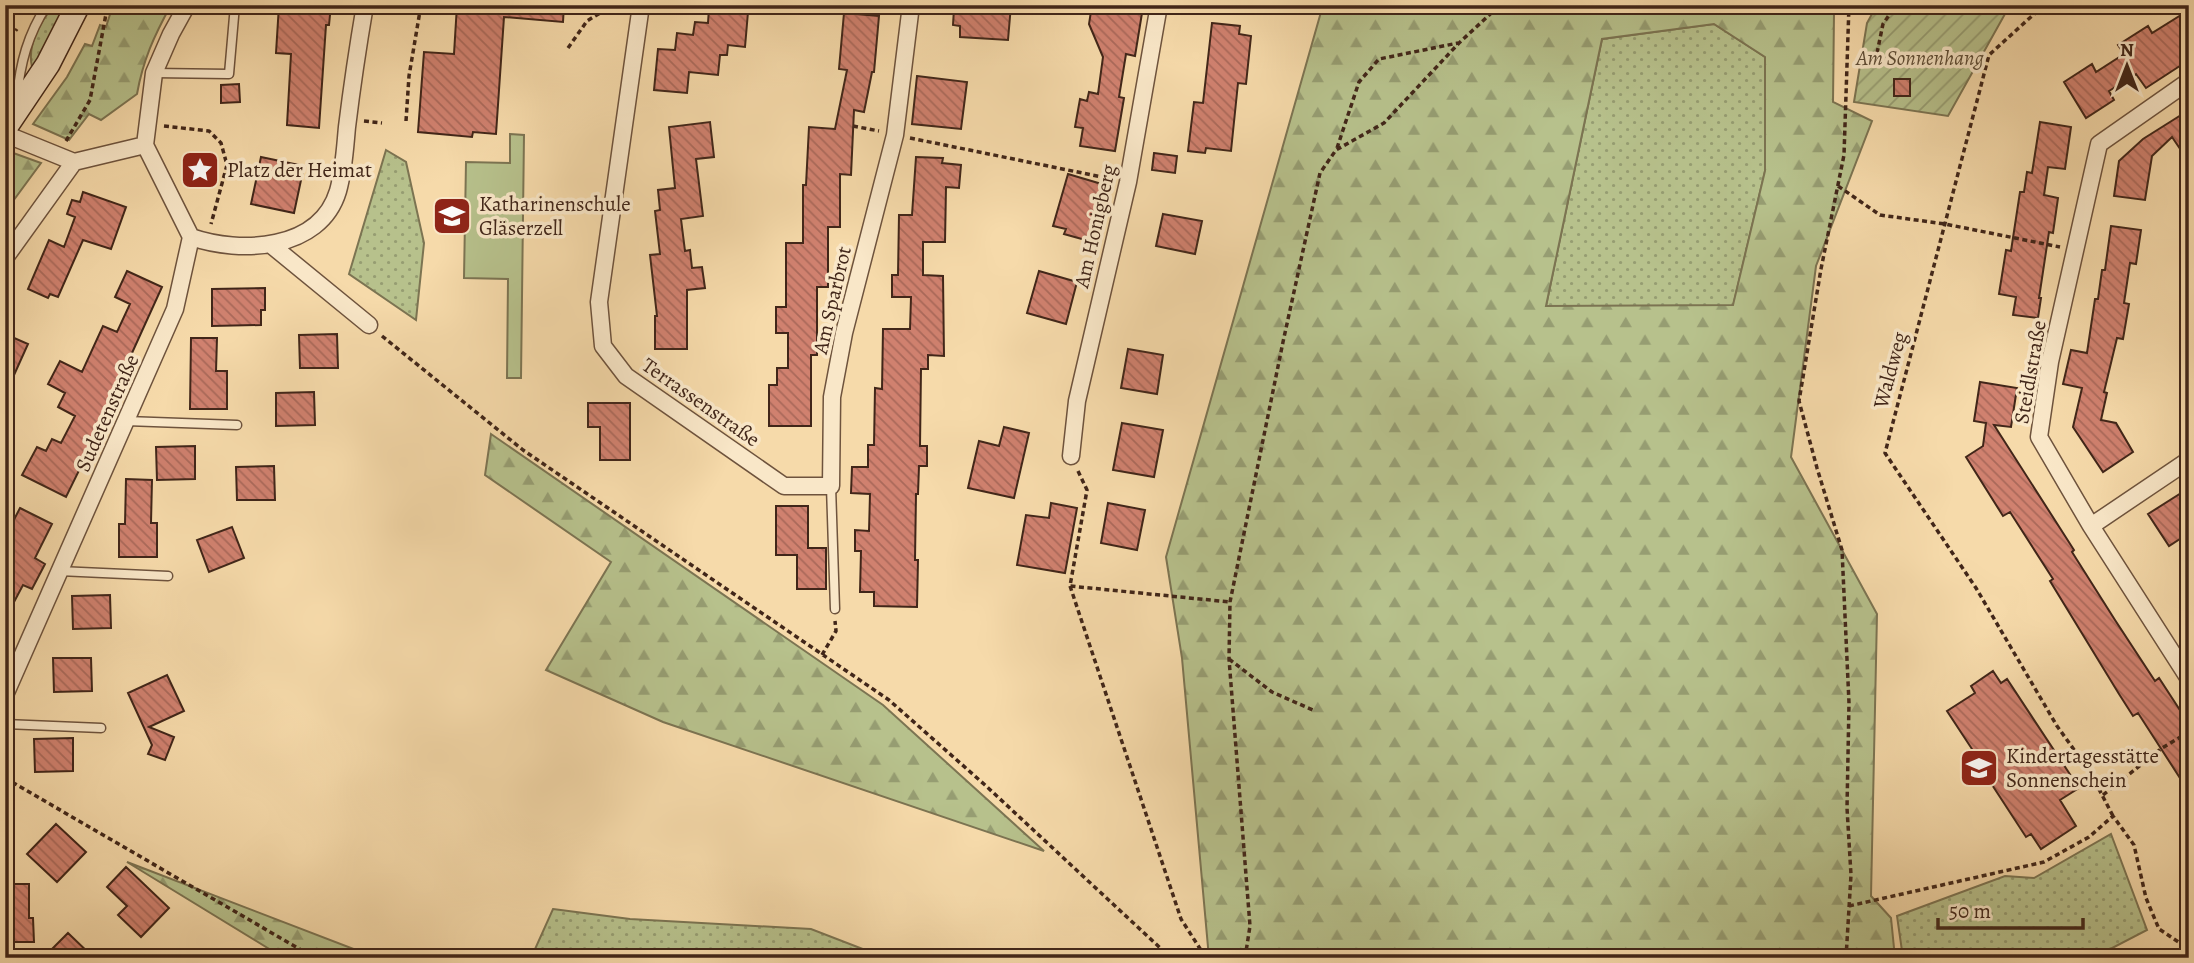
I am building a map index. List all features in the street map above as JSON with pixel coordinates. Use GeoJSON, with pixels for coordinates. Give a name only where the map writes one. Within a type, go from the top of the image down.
{"type":"FeatureCollection","features":[{"type":"Feature","properties":{"kind":"main road"},"geometry":{"type":"LineString","coordinates":[[9,125],[48,64],[78,5]]}},
{"type":"Feature","properties":{"kind":"street"},"geometry":{"type":"LineString","coordinates":[[187,5],[154,73],[145,145],[198,240],[246,247],[292,238],[311,228],[326,212],[338,192],[365,5]]}},
{"type":"Feature","properties":{"kind":"street","name":"Terrassenstraße"},"geometry":{"type":"LineString","coordinates":[[641,5],[599,302],[603,346],[626,376],[784,486],[831,486]]}},
{"type":"Feature","properties":{"kind":"street","name":"Am Sparbrot"},"geometry":{"type":"LineString","coordinates":[[831,486],[832,397],[844,333],[895,135],[911,5]]}},
{"type":"Feature","properties":{"kind":"street","name":"Am Honigberg"},"geometry":{"type":"LineString","coordinates":[[1071,456],[1077,401],[1128,182],[1159,5]]}},
{"type":"Feature","properties":{"kind":"street","name":"Steidlstraße"},"geometry":{"type":"LineString","coordinates":[[2189,81],[2099,144],[2050,362],[2039,437],[2091,526],[2189,679]]}},
{"type":"Feature","properties":{"kind":"street"},"geometry":{"type":"LineString","coordinates":[[9,125],[49,151],[74,162],[145,145]]}},
{"type":"Feature","properties":{"kind":"street"},"geometry":{"type":"LineString","coordinates":[[5,258],[74,162]]}},
{"type":"Feature","properties":{"kind":"street","name":"Sudetenstraße"},"geometry":{"type":"LineString","coordinates":[[5,695],[175,309],[198,240]]}},
{"type":"Feature","properties":{"kind":"street"},"geometry":{"type":"LineString","coordinates":[[270,244],[369,325]]}},
{"type":"Feature","properties":{"kind":"street"},"geometry":{"type":"LineString","coordinates":[[2091,526],[2189,460]]}},
{"type":"Feature","properties":{"kind":"lane"},"geometry":{"type":"LineString","coordinates":[[9,125],[23,58],[34,26],[47,5]]}},
{"type":"Feature","properties":{"kind":"lane"},"geometry":{"type":"LineString","coordinates":[[154,73],[229,74],[235,5]]}},
{"type":"Feature","properties":{"kind":"lane"},"geometry":{"type":"LineString","coordinates":[[126,421],[237,425]]}},
{"type":"Feature","properties":{"kind":"lane","name":"Am Sparbrot"},"geometry":{"type":"LineString","coordinates":[[831,486],[835,609]]}},
{"type":"Feature","properties":{"kind":"lane"},"geometry":{"type":"LineString","coordinates":[[59,571],[168,576]]}},
{"type":"Feature","properties":{"kind":"lane"},"geometry":{"type":"LineString","coordinates":[[5,724],[101,729]]}},
{"type":"Feature","properties":{"kind":"path"},"geometry":{"type":"LineString","coordinates":[[406,121],[409,76],[421,5]]}},
{"type":"Feature","properties":{"kind":"path"},"geometry":{"type":"LineString","coordinates":[[568,48],[587,21],[613,5]]}},
{"type":"Feature","properties":{"kind":"path"},"geometry":{"type":"LineString","coordinates":[[1336,150],[1384,123],[1459,43],[1500,5]]}},
{"type":"Feature","properties":{"kind":"path"},"geometry":{"type":"LineString","coordinates":[[1846,958],[1851,875],[1847,808],[1849,703],[1842,550],[1800,401],[1821,269],[1844,155],[1849,5]]}},
{"type":"Feature","properties":{"kind":"path"},"geometry":{"type":"LineString","coordinates":[[1877,53],[1883,24],[1896,5]]}},
{"type":"Feature","properties":{"kind":"path","name":"Waldweg"},"geometry":{"type":"LineString","coordinates":[[2044,5],[1989,55],[1885,453],[1976,588],[2057,726],[2091,772],[2113,816],[2134,845],[2146,898],[2159,929],[2189,949]]}},
{"type":"Feature","properties":{"kind":"path"},"geometry":{"type":"LineString","coordinates":[[49,151],[90,100],[106,14],[100,12]]}},
{"type":"Feature","properties":{"kind":"path"},"geometry":{"type":"LineString","coordinates":[[1245,958],[1250,926],[1229,659],[1230,602],[1283,342],[1321,173],[1336,150],[1359,82],[1379,60],[1459,43]]}},
{"type":"Feature","properties":{"kind":"path"},"geometry":{"type":"LineString","coordinates":[[148,125],[209,131],[221,143],[227,165],[198,240]]}},
{"type":"Feature","properties":{"kind":"path"},"geometry":{"type":"LineString","coordinates":[[853,126],[1128,182]]}},
{"type":"Feature","properties":{"kind":"path"},"geometry":{"type":"LineString","coordinates":[[1838,186],[1880,215],[1945,224],[2075,251]]}},
{"type":"Feature","properties":{"kind":"path"},"geometry":{"type":"LineString","coordinates":[[369,325],[523,450],[889,700],[1171,958]]}},
{"type":"Feature","properties":{"kind":"path"},"geometry":{"type":"LineString","coordinates":[[1071,456],[1087,490],[1070,586],[1181,919],[1206,958]]}},
{"type":"Feature","properties":{"kind":"path"},"geometry":{"type":"LineString","coordinates":[[1070,586],[1230,602]]}},
{"type":"Feature","properties":{"kind":"path"},"geometry":{"type":"LineString","coordinates":[[822,655],[836,631],[835,609]]}},
{"type":"Feature","properties":{"kind":"path"},"geometry":{"type":"LineString","coordinates":[[1229,659],[1272,692],[1315,711]]}},
{"type":"Feature","properties":{"kind":"path"},"geometry":{"type":"LineString","coordinates":[[2103,795],[2162,748],[2189,732]]}},
{"type":"Feature","properties":{"kind":"path"},"geometry":{"type":"LineString","coordinates":[[5,778],[315,958]]}},
{"type":"Feature","properties":{"kind":"path"},"geometry":{"type":"LineString","coordinates":[[1849,906],[2044,862],[2090,838],[2113,816]]}},
{"type":"Feature","properties":{"kind":"green space"},"geometry":{"type":"Polygon","coordinates":[[[56,5],[67,5],[34,68],[31,59],[33,41],[40,25],[56,5]]]}},
{"type":"Feature","properties":{"kind":"green space"},"geometry":{"type":"Polygon","coordinates":[[[113,5],[171,5],[150,48],[137,94],[101,120],[89,114],[69,140],[33,124],[67,77],[85,44],[92,46],[100,25],[106,27],[113,5]]]}},
{"type":"Feature","properties":{"kind":"green space"},"geometry":{"type":"Polygon","coordinates":[[[1323,5],[1840,5],[1834,13],[1833,102],[1872,121],[1816,266],[1791,457],[1877,614],[1871,896],[1891,918],[1895,958],[1209,958],[1182,658],[1166,557],[1323,5]],[[1714,24],[1602,39],[1546,306],[1733,305],[1765,171],[1765,57],[1714,24]]]}},
{"type":"Feature","properties":{"kind":"green space","name":"Am Sonnenhang"},"geometry":{"type":"Polygon","coordinates":[[[1877,5],[2010,5],[1948,116],[1854,102],[1867,23],[1877,5]]]}},
{"type":"Feature","properties":{"kind":"green space"},"geometry":{"type":"Polygon","coordinates":[[[1714,24],[1765,57],[1765,171],[1733,306],[1546,306],[1602,39],[1714,24]]]}},
{"type":"Feature","properties":{"kind":"green space"},"geometry":{"type":"Polygon","coordinates":[[[510,134],[524,135],[521,378],[507,378],[508,279],[464,278],[466,162],[510,163],[510,134]]]}},
{"type":"Feature","properties":{"kind":"green space"},"geometry":{"type":"Polygon","coordinates":[[[5,150],[41,163],[5,212],[5,150]]]}},
{"type":"Feature","properties":{"kind":"green space"},"geometry":{"type":"Polygon","coordinates":[[[386,150],[406,162],[424,243],[416,320],[349,274],[386,150]]]}},
{"type":"Feature","properties":{"kind":"green space"},"geometry":{"type":"Polygon","coordinates":[[[491,434],[883,705],[1044,851],[663,722],[546,670],[611,562],[485,475],[491,434]]]}},
{"type":"Feature","properties":{"kind":"green space"},"geometry":{"type":"Polygon","coordinates":[[[2111,834],[2147,930],[2093,958],[1903,958],[1897,916],[2005,876],[2034,878],[2111,834]]]}},
{"type":"Feature","properties":{"kind":"green space"},"geometry":{"type":"Polygon","coordinates":[[[127,862],[377,958],[284,958],[127,862]]]}},
{"type":"Feature","properties":{"kind":"green space"},"geometry":{"type":"Polygon","coordinates":[[[553,909],[630,919],[811,929],[886,958],[531,958],[553,909]]]}},
{"type":"Feature","properties":{"kind":"building"},"geometry":{"type":"Polygon","coordinates":[[[279,5],[331,5],[329,25],[326,25],[319,128],[287,125],[291,54],[276,53],[279,5]]]}},
{"type":"Feature","properties":{"kind":"building"},"geometry":{"type":"Polygon","coordinates":[[[457,5],[564,5],[563,22],[504,17],[496,134],[473,132],[472,137],[418,132],[424,52],[454,54],[457,5]]]}},
{"type":"Feature","properties":{"kind":"building"},"geometry":{"type":"Polygon","coordinates":[[[962,5],[1011,5],[1008,40],[960,37],[960,26],[953,25],[954,9],[962,9],[962,5]]]}},
{"type":"Feature","properties":{"kind":"building"},"geometry":{"type":"Polygon","coordinates":[[[1092,5],[1142,13],[1135,56],[1126,54],[1119,97],[1124,98],[1115,151],[1080,146],[1083,128],[1075,127],[1080,99],[1087,101],[1089,92],[1098,94],[1103,57],[1089,24],[1092,5]]]}},
{"type":"Feature","properties":{"kind":"building"},"geometry":{"type":"Polygon","coordinates":[[[709,8],[748,12],[745,47],[728,45],[727,55],[720,55],[718,75],[689,72],[687,93],[654,90],[658,49],[675,50],[677,33],[693,35],[695,22],[708,23],[709,8]]]}},
{"type":"Feature","properties":{"kind":"building"},"geometry":{"type":"Polygon","coordinates":[[[2189,10],[2189,60],[2146,88],[2136,74],[2109,91],[2114,100],[2086,118],[2064,82],[2092,64],[2096,72],[2124,54],[2118,45],[2148,26],[2152,33],[2189,10]]]}},
{"type":"Feature","properties":{"kind":"building"},"geometry":{"type":"Polygon","coordinates":[[[844,13],[879,16],[874,72],[864,112],[854,110],[851,175],[840,174],[840,227],[828,227],[828,287],[817,287],[817,355],[811,355],[811,426],[769,426],[769,385],[777,385],[777,368],[788,368],[788,333],[776,333],[776,307],[786,307],[786,243],[803,243],[803,185],[806,185],[809,127],[835,129],[847,70],[839,69],[844,13]]]}},
{"type":"Feature","properties":{"kind":"building"},"geometry":{"type":"Polygon","coordinates":[[[1212,23],[1240,26],[1239,34],[1251,36],[1246,84],[1238,83],[1231,151],[1206,148],[1205,153],[1188,151],[1194,102],[1203,103],[1212,23]]]}},
{"type":"Feature","properties":{"kind":"building"},"geometry":{"type":"Polygon","coordinates":[[[917,76],[967,82],[961,129],[912,124],[917,76]]]}},
{"type":"Feature","properties":{"kind":"building"},"geometry":{"type":"Polygon","coordinates":[[[1894,79],[1910,79],[1910,96],[1894,96],[1894,79]]]}},
{"type":"Feature","properties":{"kind":"building"},"geometry":{"type":"Polygon","coordinates":[[[239,84],[240,102],[221,103],[221,85],[239,84]]]}},
{"type":"Feature","properties":{"kind":"building"},"geometry":{"type":"Polygon","coordinates":[[[2189,110],[2189,162],[2172,137],[2152,156],[2145,200],[2114,196],[2119,161],[2143,139],[2189,110]]]}},
{"type":"Feature","properties":{"kind":"building"},"geometry":{"type":"Polygon","coordinates":[[[710,122],[714,157],[696,159],[703,216],[681,219],[685,251],[690,250],[692,268],[702,267],[705,288],[687,290],[687,349],[655,349],[657,316],[650,255],[660,254],[655,211],[660,210],[658,190],[675,188],[669,127],[710,122]]]}},
{"type":"Feature","properties":{"kind":"building"},"geometry":{"type":"Polygon","coordinates":[[[2040,122],[2071,127],[2065,169],[2048,167],[2044,195],[2058,198],[2053,233],[2049,232],[2038,318],[2013,315],[2016,297],[1999,294],[2006,250],[2011,251],[2020,192],[2024,192],[2027,172],[2032,173],[2040,122]]]}},
{"type":"Feature","properties":{"kind":"building"},"geometry":{"type":"Polygon","coordinates":[[[1154,153],[1177,156],[1175,173],[1152,170],[1154,153]]]}},
{"type":"Feature","properties":{"kind":"building"},"geometry":{"type":"Polygon","coordinates":[[[261,157],[304,166],[294,213],[251,204],[261,157]]]}},
{"type":"Feature","properties":{"kind":"building"},"geometry":{"type":"Polygon","coordinates":[[[916,157],[943,158],[942,163],[961,165],[959,188],[946,187],[945,242],[923,242],[923,275],[943,276],[944,356],[928,355],[928,369],[921,369],[920,446],[927,446],[927,466],[919,466],[916,494],[917,607],[874,606],[874,592],[860,592],[861,551],[855,551],[855,530],[869,531],[870,494],[851,493],[852,467],[868,467],[868,445],[874,445],[875,388],[882,389],[883,329],[910,329],[911,297],[892,297],[892,275],[898,275],[899,215],[912,215],[916,157]]]}},
{"type":"Feature","properties":{"kind":"building"},"geometry":{"type":"Polygon","coordinates":[[[1068,174],[1105,185],[1089,241],[1064,234],[1066,229],[1053,226],[1068,174]]]}},
{"type":"Feature","properties":{"kind":"building"},"geometry":{"type":"Polygon","coordinates":[[[83,192],[126,207],[111,249],[83,240],[58,297],[50,294],[48,298],[28,289],[49,240],[64,247],[75,217],[67,214],[72,200],[80,202],[83,192]]]}},
{"type":"Feature","properties":{"kind":"building"},"geometry":{"type":"Polygon","coordinates":[[[1163,214],[1202,221],[1195,254],[1156,246],[1163,214]]]}},
{"type":"Feature","properties":{"kind":"building"},"geometry":{"type":"Polygon","coordinates":[[[2111,226],[2141,230],[2136,264],[2130,263],[2124,303],[2129,304],[2123,339],[2117,338],[2104,392],[2107,393],[2101,420],[2116,423],[2133,452],[2103,472],[2073,427],[2082,388],[2063,384],[2071,350],[2087,353],[2095,299],[2098,299],[2102,270],[2105,270],[2111,226]]]}},
{"type":"Feature","properties":{"kind":"building"},"geometry":{"type":"Polygon","coordinates":[[[127,271],[162,287],[117,386],[120,387],[66,497],[22,475],[37,447],[46,451],[52,439],[61,443],[75,416],[58,407],[65,393],[48,384],[60,361],[82,372],[103,326],[117,332],[130,304],[115,297],[127,271]]]}},
{"type":"Feature","properties":{"kind":"building"},"geometry":{"type":"Polygon","coordinates":[[[1039,271],[1077,282],[1066,324],[1027,313],[1039,271]]]}},
{"type":"Feature","properties":{"kind":"building"},"geometry":{"type":"Polygon","coordinates":[[[265,288],[265,310],[261,310],[261,325],[212,326],[212,289],[265,288]]]}},
{"type":"Feature","properties":{"kind":"building"},"geometry":{"type":"Polygon","coordinates":[[[5,334],[28,344],[5,395],[5,334]]]}},
{"type":"Feature","properties":{"kind":"building"},"geometry":{"type":"Polygon","coordinates":[[[337,334],[338,368],[300,368],[299,335],[337,334]]]}},
{"type":"Feature","properties":{"kind":"building"},"geometry":{"type":"Polygon","coordinates":[[[191,338],[217,338],[216,371],[227,371],[227,409],[190,409],[191,338]]]}},
{"type":"Feature","properties":{"kind":"building"},"geometry":{"type":"Polygon","coordinates":[[[1128,349],[1163,355],[1157,394],[1121,388],[1128,349]]]}},
{"type":"Feature","properties":{"kind":"building"},"geometry":{"type":"Polygon","coordinates":[[[1980,382],[2017,388],[2011,427],[1994,425],[2115,620],[2155,681],[2159,678],[2189,724],[2189,792],[2138,713],[2133,716],[2050,581],[2053,579],[2010,512],[2003,516],[1966,457],[1983,446],[1986,423],[1974,421],[1980,382]]]}},
{"type":"Feature","properties":{"kind":"building"},"geometry":{"type":"Polygon","coordinates":[[[314,392],[315,425],[276,426],[276,393],[314,392]]]}},
{"type":"Feature","properties":{"kind":"building"},"geometry":{"type":"Polygon","coordinates":[[[588,403],[630,403],[630,460],[600,460],[600,427],[588,427],[588,403]]]}},
{"type":"Feature","properties":{"kind":"building"},"geometry":{"type":"Polygon","coordinates":[[[1122,423],[1163,430],[1154,477],[1113,470],[1122,423]]]}},
{"type":"Feature","properties":{"kind":"building"},"geometry":{"type":"Polygon","coordinates":[[[1004,427],[1029,433],[1014,498],[968,488],[979,441],[999,446],[1004,427]]]}},
{"type":"Feature","properties":{"kind":"building"},"geometry":{"type":"Polygon","coordinates":[[[195,446],[195,479],[157,480],[156,447],[195,446]]]}},
{"type":"Feature","properties":{"kind":"building"},"geometry":{"type":"Polygon","coordinates":[[[274,466],[275,500],[237,500],[236,467],[274,466]]]}},
{"type":"Feature","properties":{"kind":"building"},"geometry":{"type":"Polygon","coordinates":[[[126,479],[152,480],[151,523],[157,523],[157,557],[119,557],[119,524],[125,524],[126,479]]]}},
{"type":"Feature","properties":{"kind":"building"},"geometry":{"type":"Polygon","coordinates":[[[2189,488],[2189,533],[2169,546],[2148,514],[2189,488]]]}},
{"type":"Feature","properties":{"kind":"building"},"geometry":{"type":"Polygon","coordinates":[[[1051,503],[1077,508],[1065,573],[1017,565],[1026,515],[1049,518],[1051,503]]]}},
{"type":"Feature","properties":{"kind":"building"},"geometry":{"type":"Polygon","coordinates":[[[1108,503],[1145,510],[1137,550],[1101,543],[1108,503]]]}},
{"type":"Feature","properties":{"kind":"building"},"geometry":{"type":"Polygon","coordinates":[[[776,506],[808,506],[808,548],[826,548],[826,589],[797,589],[797,555],[776,555],[776,506]]]}},
{"type":"Feature","properties":{"kind":"building"},"geometry":{"type":"Polygon","coordinates":[[[20,508],[52,524],[35,558],[45,564],[32,589],[23,585],[5,619],[5,537],[20,508]]]}},
{"type":"Feature","properties":{"kind":"building"},"geometry":{"type":"Polygon","coordinates":[[[232,527],[244,558],[209,572],[197,540],[232,527]]]}},
{"type":"Feature","properties":{"kind":"building"},"geometry":{"type":"Polygon","coordinates":[[[110,595],[111,628],[73,629],[72,596],[110,595]]]}},
{"type":"Feature","properties":{"kind":"building"},"geometry":{"type":"Polygon","coordinates":[[[53,658],[91,658],[92,691],[54,692],[53,658]]]}},
{"type":"Feature","properties":{"kind":"building"},"geometry":{"type":"Polygon","coordinates":[[[1993,671],[2001,683],[2007,679],[2079,788],[2060,800],[2076,826],[2041,849],[2031,834],[2026,837],[1947,711],[1975,693],[1971,686],[1993,671]]]}},
{"type":"Feature","properties":{"kind":"building"},"geometry":{"type":"Polygon","coordinates":[[[167,675],[184,711],[149,727],[174,737],[165,760],[148,754],[152,745],[128,693],[167,675]]]}},
{"type":"Feature","properties":{"kind":"building"},"geometry":{"type":"Polygon","coordinates":[[[73,738],[73,771],[35,772],[34,739],[73,738]]]}},
{"type":"Feature","properties":{"kind":"building"},"geometry":{"type":"Polygon","coordinates":[[[56,824],[86,852],[57,882],[27,854],[56,824]]]}},
{"type":"Feature","properties":{"kind":"building"},"geometry":{"type":"Polygon","coordinates":[[[126,867],[169,908],[141,937],[118,915],[127,906],[107,887],[126,867]]]}},
{"type":"Feature","properties":{"kind":"building"},"geometry":{"type":"Polygon","coordinates":[[[12,884],[29,884],[29,918],[33,918],[34,942],[10,942],[12,884]]]}},
{"type":"Feature","properties":{"kind":"building"},"geometry":{"type":"Polygon","coordinates":[[[68,933],[94,958],[43,958],[68,933]]]}},
{"type":"Feature","properties":{"kind":"place","name":"Platz der Heimat"},"geometry":{"type":"Point","coordinates":[200,170]}},
{"type":"Feature","properties":{"kind":"place","name":"Katharinenschule Gläserzell"},"geometry":{"type":"Point","coordinates":[452,216]}},
{"type":"Feature","properties":{"kind":"place","name":"Kindertagesstätte Sonnenschein"},"geometry":{"type":"Point","coordinates":[1979,768]}}]}
